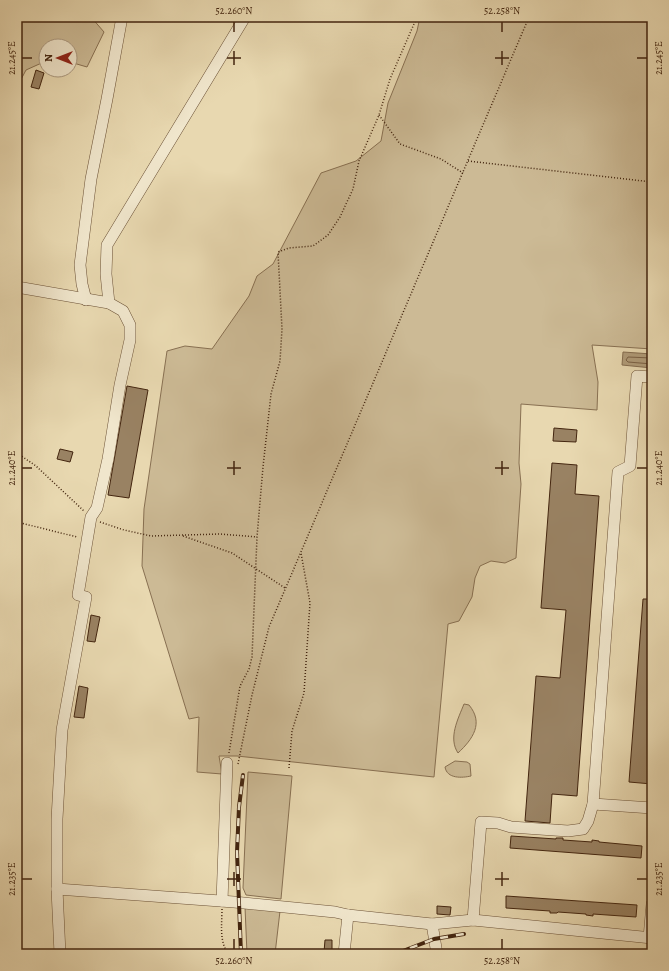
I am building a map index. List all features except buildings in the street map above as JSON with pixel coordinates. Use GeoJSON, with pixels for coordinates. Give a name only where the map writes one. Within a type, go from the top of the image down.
{"type":"FeatureCollection","features":[{"type":"Feature","properties":{"kind":"lane"},"geometry":{"type":"LineString","coordinates":[[86,300],[82,284],[80,265],[91,179],[122,17]]}},
{"type":"Feature","properties":{"kind":"lane"},"geometry":{"type":"LineString","coordinates":[[109,303],[106,274],[107,245],[245,17]]}},
{"type":"Feature","properties":{"kind":"lane"},"geometry":{"type":"LineString","coordinates":[[17,287],[109,303],[122,311],[130,325],[130,340],[120,384],[108,459],[97,508],[91,519],[87,539],[78,595],[86,597],[62,730],[57,819],[57,889],[60,954]]}},
{"type":"Feature","properties":{"kind":"lane"},"geometry":{"type":"LineString","coordinates":[[473,920],[481,822],[498,822],[511,827],[568,831],[583,829],[588,821],[593,804],[618,472],[630,466],[637,376],[652,377]]}},
{"type":"Feature","properties":{"kind":"lane"},"geometry":{"type":"LineString","coordinates":[[222,901],[233,763]]}},
{"type":"Feature","properties":{"kind":"lane"},"geometry":{"type":"LineString","coordinates":[[593,804],[652,808]]}},
{"type":"Feature","properties":{"kind":"lane"},"geometry":{"type":"LineString","coordinates":[[57,889],[222,901],[335,912],[348,915],[432,924],[473,920],[651,938],[652,904]]}},
{"type":"Feature","properties":{"kind":"lane"},"geometry":{"type":"LineString","coordinates":[[344,954],[345,932],[348,915]]}},
{"type":"Feature","properties":{"kind":"lane"},"geometry":{"type":"LineString","coordinates":[[432,924],[436,954]]}},
{"type":"Feature","properties":{"kind":"path"},"geometry":{"type":"LineString","coordinates":[[233,763],[240,686],[249,669],[252,657],[258,537],[271,394],[280,361],[282,329],[278,252],[289,248],[313,246],[328,234],[340,217],[353,189],[359,161],[379,115],[390,79],[417,17]]}},
{"type":"Feature","properties":{"kind":"path"},"geometry":{"type":"LineString","coordinates":[[233,763],[269,627],[529,17]]}},
{"type":"Feature","properties":{"kind":"path"},"geometry":{"type":"LineString","coordinates":[[379,115],[400,144],[441,159],[463,173]]}},
{"type":"Feature","properties":{"kind":"path"},"geometry":{"type":"LineString","coordinates":[[468,161],[652,182]]}},
{"type":"Feature","properties":{"kind":"path"},"geometry":{"type":"LineString","coordinates":[[17,453],[36,466],[91,519],[124,530],[151,536],[220,534],[258,537]]}},
{"type":"Feature","properties":{"kind":"path"},"geometry":{"type":"LineString","coordinates":[[17,522],[87,539]]}},
{"type":"Feature","properties":{"kind":"path"},"geometry":{"type":"LineString","coordinates":[[181,535],[232,553],[285,588]]}},
{"type":"Feature","properties":{"kind":"path"},"geometry":{"type":"LineString","coordinates":[[289,768],[292,731],[304,693],[310,603],[301,552]]}},
{"type":"Feature","properties":{"kind":"path"},"geometry":{"type":"LineString","coordinates":[[222,901],[222,938],[223,946],[228,954]]}},
{"type":"Feature","properties":{"kind":"shaded area"},"geometry":{"type":"Polygon","coordinates":[[[17,17],[91,17],[104,32],[87,67],[78,64],[78,38],[38,38],[38,65],[26,70],[17,87],[17,17]]]}},
{"type":"Feature","properties":{"kind":"shaded area"},"geometry":{"type":"Polygon","coordinates":[[[420,17],[652,17],[652,349],[592,345],[598,382],[597,410],[521,404],[519,463],[521,484],[516,558],[505,563],[491,561],[480,566],[475,578],[472,597],[459,621],[448,624],[434,777],[237,756],[219,756],[222,774],[197,772],[199,717],[189,719],[142,566],[144,509],[167,351],[185,346],[212,349],[249,296],[257,276],[273,264],[321,173],[356,161],[381,141],[388,103],[417,31],[420,17]]]}},
{"type":"Feature","properties":{"kind":"shaded area"},"geometry":{"type":"Polygon","coordinates":[[[464,704],[469,705],[476,718],[476,724],[472,736],[458,753],[455,747],[454,735],[464,704]]]}},
{"type":"Feature","properties":{"kind":"shaded area"},"geometry":{"type":"Polygon","coordinates":[[[455,761],[467,762],[470,764],[471,776],[455,777],[449,774],[445,767],[455,761]]]}},
{"type":"Feature","properties":{"kind":"shaded area"},"geometry":{"type":"Polygon","coordinates":[[[248,772],[292,776],[281,899],[246,895],[243,888],[248,772]]]}},
{"type":"Feature","properties":{"kind":"shaded area"},"geometry":{"type":"Polygon","coordinates":[[[245,907],[280,911],[275,954],[247,954],[245,907]]]}},
{"type":"Feature","properties":{"kind":"water"},"geometry":{"type":"Polygon","coordinates":[[[623,352],[652,354],[652,368],[622,365],[623,352]]]}},
{"type":"Feature","properties":{"kind":"railway"},"geometry":{"type":"LineString","coordinates":[[241,954],[237,852],[239,807],[243,775]]}},
{"type":"Feature","properties":{"kind":"railway"},"geometry":{"type":"LineString","coordinates":[[395,954],[434,939],[464,934]]}}]}
